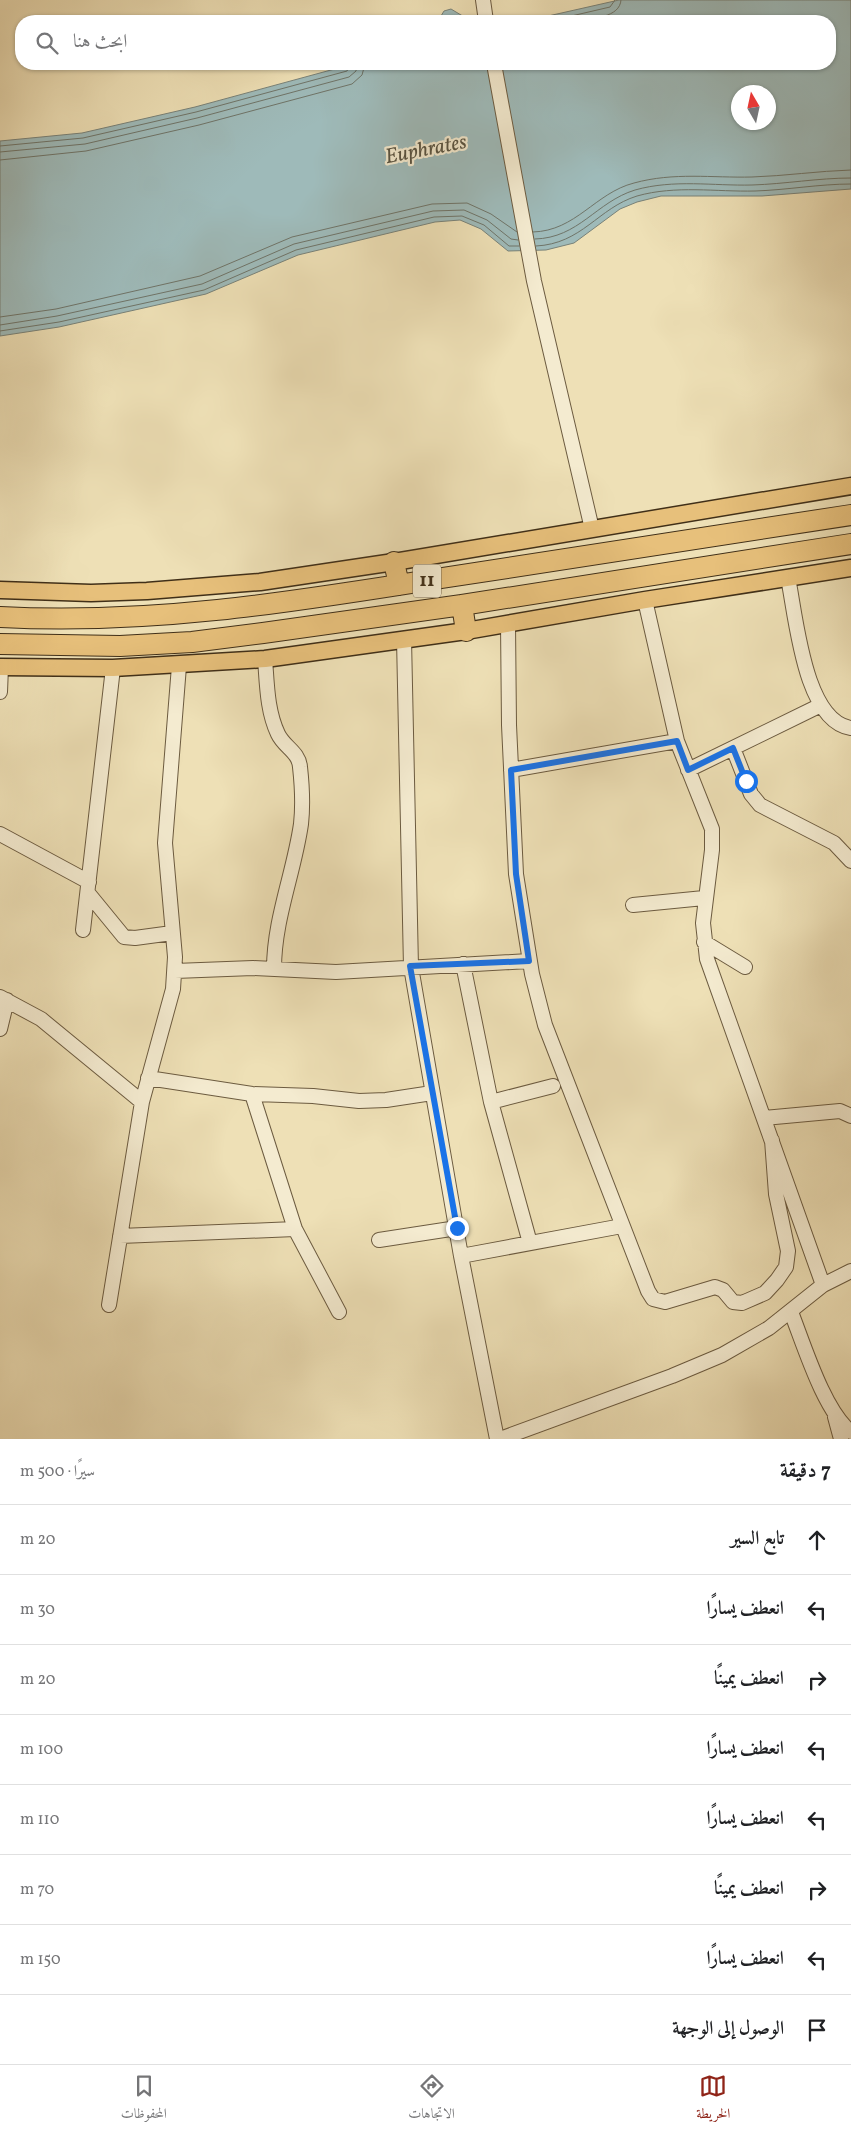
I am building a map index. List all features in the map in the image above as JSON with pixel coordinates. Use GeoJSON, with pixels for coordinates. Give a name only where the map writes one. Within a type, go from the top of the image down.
{"type":"FeatureCollection","features":[{"type":"Feature","properties":{"kind":"highway","name":"11"},"geometry":{"type":"LineString","coordinates":[[0,617],[49,620],[119,619],[259,607],[851,515]]}},
{"type":"Feature","properties":{"kind":"highway"},"geometry":{"type":"LineString","coordinates":[[754,560],[752,548],[759,540],[851,525]]}},
{"type":"Feature","properties":{"kind":"highway"},"geometry":{"type":"LineString","coordinates":[[507,598],[564,577],[702,555],[709,549],[709,536]]}},
{"type":"Feature","properties":{"kind":"highway","name":"11"},"geometry":{"type":"LineString","coordinates":[[0,644],[111,646],[192,642],[462,605],[851,544]]}},
{"type":"Feature","properties":{"kind":"highway"},"geometry":{"type":"LineString","coordinates":[[394,562],[399,585]]}},
{"type":"Feature","properties":{"kind":"highway"},"geometry":{"type":"LineString","coordinates":[[462,605],[466,630]]}},
{"type":"Feature","properties":{"kind":"main road"},"geometry":{"type":"LineString","coordinates":[[0,590],[91,592],[204,588],[394,562],[851,486]]}},
{"type":"Feature","properties":{"kind":"main road"},"geometry":{"type":"LineString","coordinates":[[1,667],[113,668],[179,666],[265,659],[508,624],[645,600],[851,568]]}},
{"type":"Feature","properties":{"kind":"street"},"geometry":{"type":"LineString","coordinates":[[482,0],[485,15]]}},
{"type":"Feature","properties":{"kind":"street"},"geometry":{"type":"LineString","coordinates":[[495,70],[534,281],[592,529]]}},
{"type":"Feature","properties":{"kind":"street"},"geometry":{"type":"LineString","coordinates":[[788,578],[811,688],[820,705],[837,723],[851,728]]}},
{"type":"Feature","properties":{"kind":"street"},"geometry":{"type":"LineString","coordinates":[[645,600],[677,741],[712,829],[712,850],[704,898],[704,942],[714,985],[772,1140],[823,1285]]}},
{"type":"Feature","properties":{"kind":"street"},"geometry":{"type":"LineString","coordinates":[[508,624],[511,770],[516,874],[529,961],[545,1025],[648,1291],[657,1301],[665,1302],[711,1287],[723,1290],[731,1301],[736,1303],[758,1298],[777,1280],[786,1267],[788,1259],[776,1194],[772,1140]]}},
{"type":"Feature","properties":{"kind":"street"},"geometry":{"type":"LineString","coordinates":[[404,639],[410,966],[461,1256],[499,1439],[697,1367],[746,1342],[791,1312],[823,1285],[851,1270]]}},
{"type":"Feature","properties":{"kind":"street"},"geometry":{"type":"LineString","coordinates":[[265,659],[268,693],[274,725],[283,742],[298,757],[301,799],[301,823],[277,927],[274,969]]}},
{"type":"Feature","properties":{"kind":"street"},"geometry":{"type":"LineString","coordinates":[[109,1304],[142,1102],[169,1007],[175,971],[165,843],[179,666]]}},
{"type":"Feature","properties":{"kind":"street"},"geometry":{"type":"LineString","coordinates":[[0,692],[1,667]]}},
{"type":"Feature","properties":{"kind":"street"},"geometry":{"type":"LineString","coordinates":[[83,930],[113,668]]}},
{"type":"Feature","properties":{"kind":"street"},"geometry":{"type":"LineString","coordinates":[[688,770],[820,705]]}},
{"type":"Feature","properties":{"kind":"street"},"geometry":{"type":"LineString","coordinates":[[511,770],[677,741]]}},
{"type":"Feature","properties":{"kind":"street"},"geometry":{"type":"LineString","coordinates":[[733,748],[751,794],[760,805],[834,843],[851,861]]}},
{"type":"Feature","properties":{"kind":"street"},"geometry":{"type":"LineString","coordinates":[[0,834],[88,887],[124,937],[134,938],[172,933]]}},
{"type":"Feature","properties":{"kind":"street"},"geometry":{"type":"LineString","coordinates":[[633,905],[704,898]]}},
{"type":"Feature","properties":{"kind":"street"},"geometry":{"type":"LineString","coordinates":[[704,942],[745,967]]}},
{"type":"Feature","properties":{"kind":"street"},"geometry":{"type":"LineString","coordinates":[[175,971],[274,969],[336,972],[410,966],[529,961]]}},
{"type":"Feature","properties":{"kind":"street"},"geometry":{"type":"LineString","coordinates":[[463,964],[491,1102],[530,1243]]}},
{"type":"Feature","properties":{"kind":"street"},"geometry":{"type":"LineString","coordinates":[[0,1028],[3,998],[41,1019],[142,1102]]}},
{"type":"Feature","properties":{"kind":"street"},"geometry":{"type":"LineString","coordinates":[[148,1078],[252,1094],[313,1096],[359,1101],[386,1100],[432,1093]]}},
{"type":"Feature","properties":{"kind":"street"},"geometry":{"type":"LineString","coordinates":[[491,1102],[553,1086]]}},
{"type":"Feature","properties":{"kind":"street"},"geometry":{"type":"LineString","coordinates":[[252,1094],[295,1229],[339,1312]]}},
{"type":"Feature","properties":{"kind":"street"},"geometry":{"type":"LineString","coordinates":[[764,1118],[840,1111],[851,1116]]}},
{"type":"Feature","properties":{"kind":"street"},"geometry":{"type":"LineString","coordinates":[[461,1256],[622,1226]]}},
{"type":"Feature","properties":{"kind":"street"},"geometry":{"type":"LineString","coordinates":[[379,1240],[457,1228]]}},
{"type":"Feature","properties":{"kind":"street"},"geometry":{"type":"LineString","coordinates":[[120,1236],[295,1229]]}},
{"type":"Feature","properties":{"kind":"street"},"geometry":{"type":"LineString","coordinates":[[791,1312],[834,1413],[841,1439]]}},
{"type":"Feature","properties":{"kind":"street"},"geometry":{"type":"LineString","coordinates":[[834,1413],[851,1432]]}},
{"type":"Feature","properties":{"kind":"water","name":"Euphrates"},"geometry":{"type":"Polygon","coordinates":[[[619,0],[851,0],[851,189],[762,196],[661,196],[637,202],[620,209],[574,243],[546,250],[508,251],[481,229],[460,220],[435,222],[298,255],[206,294],[59,327],[0,336],[0,141],[82,133],[195,107],[331,70],[836,70],[836,15],[553,15],[619,0]]]}},
{"type":"Feature","properties":{"kind":"water"},"geometry":{"type":"Polygon","coordinates":[[[451,9],[461,15],[442,15],[444,11],[451,9]]]}},
{"type":"Feature","properties":{"kind":"route"},"geometry":{"type":"LineString","coordinates":[[457,1228],[410,966],[529,961],[516,874],[511,770],[677,741],[688,770],[733,748],[746,781]]}}]}
